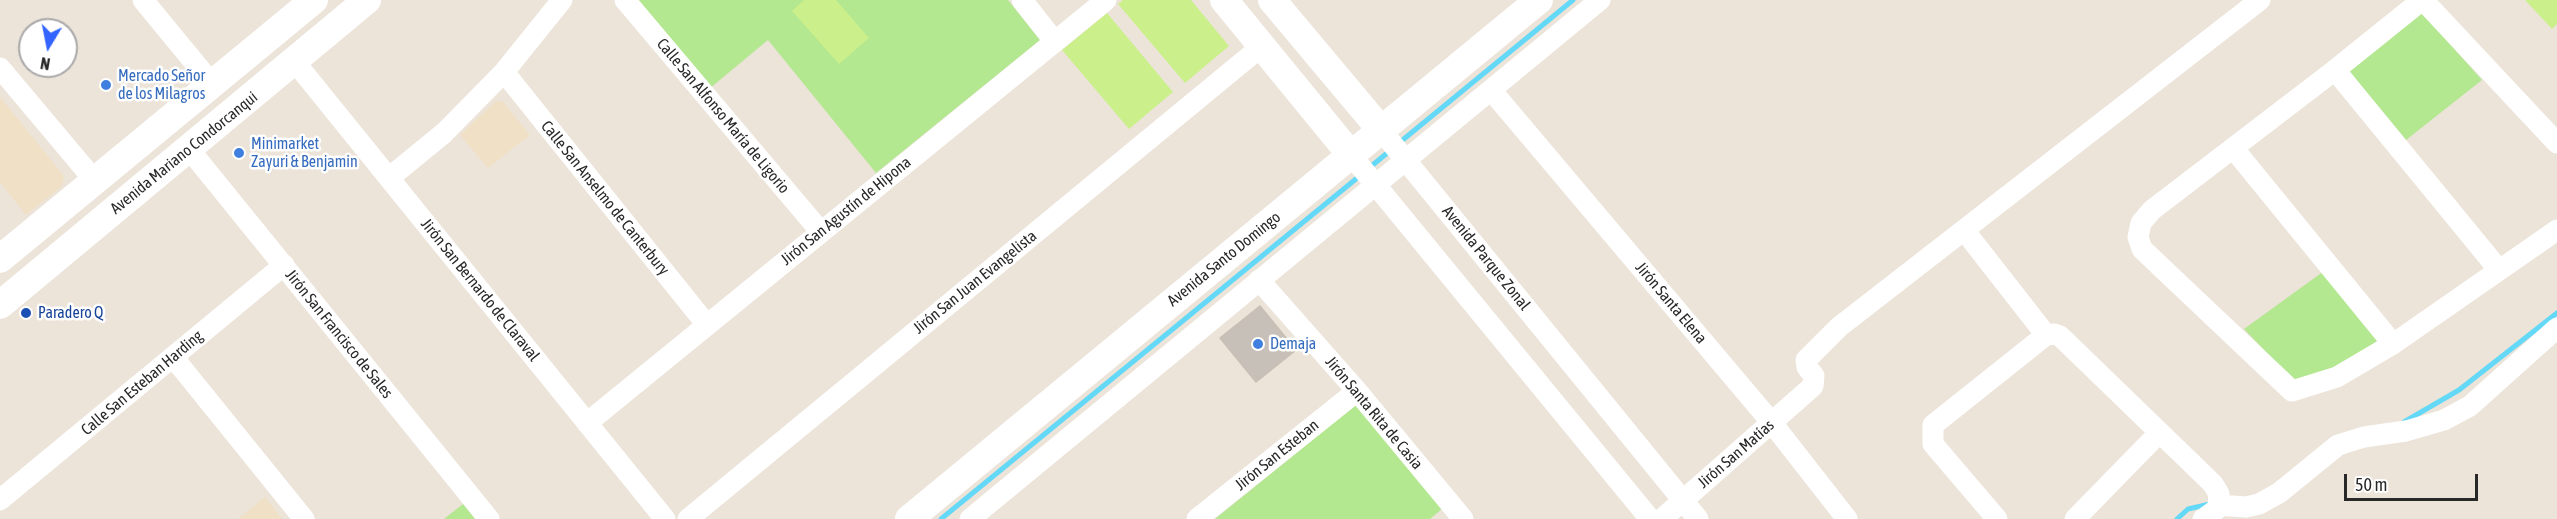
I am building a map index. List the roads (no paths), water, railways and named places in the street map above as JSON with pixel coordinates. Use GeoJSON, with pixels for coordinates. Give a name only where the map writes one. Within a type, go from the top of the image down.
{"type":"FeatureCollection","features":[{"type":"Feature","properties":{"kind":"main road","name":"Avenida Mariano Condorcanqui"},"geometry":{"type":"LineString","coordinates":[[0,259],[314,0]]}},
{"type":"Feature","properties":{"kind":"main road","name":"Avenida Mariano Condorcanqui"},"geometry":{"type":"LineString","coordinates":[[0,305],[295,62],[366,0]]}},
{"type":"Feature","properties":{"kind":"main road"},"geometry":{"type":"LineString","coordinates":[[1224,0],[1351,155]]}},
{"type":"Feature","properties":{"kind":"main road","name":"Avenida Santo Domingo"},"geometry":{"type":"LineString","coordinates":[[909,519],[1539,0]]}},
{"type":"Feature","properties":{"kind":"main road","name":"Avenida Parque Zonal"},"geometry":{"type":"LineString","coordinates":[[1275,1],[1381,130]]}},
{"type":"Feature","properties":{"kind":"main road"},"geometry":{"type":"LineString","coordinates":[[28,236],[51,263]]}},
{"type":"Feature","properties":{"kind":"street"},"geometry":{"type":"LineString","coordinates":[[143,0],[213,84]]}},
{"type":"Feature","properties":{"kind":"street"},"geometry":{"type":"LineString","coordinates":[[389,178],[444,133],[504,72],[562,0]]}},
{"type":"Feature","properties":{"kind":"street","name":"Calle San Alfonso María de Ligorio"},"geometry":{"type":"LineString","coordinates":[[625,0],[821,232]]}},
{"type":"Feature","properties":{"kind":"street"},"geometry":{"type":"LineString","coordinates":[[1022,0],[1054,42]]}},
{"type":"Feature","properties":{"kind":"street","name":"Jirón San Agustín de Hipona"},"geometry":{"type":"LineString","coordinates":[[587,423],[1106,0]]}},
{"type":"Feature","properties":{"kind":"street"},"geometry":{"type":"LineString","coordinates":[[970,519],[1600,0]]}},
{"type":"Feature","properties":{"kind":"street"},"geometry":{"type":"LineString","coordinates":[[2046,336],[1964,230],[2260,0]]}},
{"type":"Feature","properties":{"kind":"street"},"geometry":{"type":"LineString","coordinates":[[2557,143],[2422,0],[2335,70],[2152,210],[2141,223],[2138,237],[2142,249],[2292,391],[2337,377],[2393,344],[2557,230]]}},
{"type":"Feature","properties":{"kind":"street","name":"Jirón San Juan Evangelista"},"geometry":{"type":"LineString","coordinates":[[688,519],[1262,46]]}},
{"type":"Feature","properties":{"kind":"street","name":"Jirón San Bernardo de Claraval"},"geometry":{"type":"LineString","coordinates":[[295,62],[665,519]]}},
{"type":"Feature","properties":{"kind":"street"},"geometry":{"type":"LineString","coordinates":[[1,70],[95,181]]}},
{"type":"Feature","properties":{"kind":"street"},"geometry":{"type":"LineString","coordinates":[[2335,70],[2499,270]]}},
{"type":"Feature","properties":{"kind":"street","name":"Calle San Anselmo de Canterbury"},"geometry":{"type":"LineString","coordinates":[[504,72],[707,325]]}},
{"type":"Feature","properties":{"kind":"street","name":"Jirón Santa Elena"},"geometry":{"type":"LineString","coordinates":[[1491,90],[1772,423],[1846,519]]}},
{"type":"Feature","properties":{"kind":"street","name":"Avenida Parque Zonal"},"geometry":{"type":"LineString","coordinates":[[1381,130],[1698,519]]}},
{"type":"Feature","properties":{"kind":"street"},"geometry":{"type":"LineString","coordinates":[[2233,148],[2393,344]]}},
{"type":"Feature","properties":{"kind":"street","name":"Jirón San Francisco de Sales"},"geometry":{"type":"LineString","coordinates":[[189,149],[489,519]]}},
{"type":"Feature","properties":{"kind":"street"},"geometry":{"type":"LineString","coordinates":[[1351,155],[1650,519]]}},
{"type":"Feature","properties":{"kind":"street","name":"Jirón San Matías"},"geometry":{"type":"LineString","coordinates":[[1662,519],[1813,386],[1814,376],[1805,363],[1817,348],[1839,327],[1964,230]]}},
{"type":"Feature","properties":{"kind":"street","name":"Calle San Esteban Harding"},"geometry":{"type":"LineString","coordinates":[[0,500],[284,265]]}},
{"type":"Feature","properties":{"kind":"street","name":"Jirón Santa Rita de Casia"},"geometry":{"type":"LineString","coordinates":[[1259,280],[1357,391],[1452,515]]}},
{"type":"Feature","properties":{"kind":"street"},"geometry":{"type":"LineString","coordinates":[[2211,512],[2259,504],[2279,493],[2338,445],[2364,437],[2406,431],[2444,420],[2461,411],[2503,378],[2524,356],[2557,328]]}},
{"type":"Feature","properties":{"kind":"street"},"geometry":{"type":"LineString","coordinates":[[1997,519],[1933,444],[1933,425],[2046,336],[2060,336],[2213,484],[2219,494],[2211,512]]}},
{"type":"Feature","properties":{"kind":"street"},"geometry":{"type":"LineString","coordinates":[[173,357],[304,519]]}},
{"type":"Feature","properties":{"kind":"street","name":"Jirón San Esteban"},"geometry":{"type":"LineString","coordinates":[[1197,519],[1357,391]]}},
{"type":"Feature","properties":{"kind":"street"},"geometry":{"type":"LineString","coordinates":[[2075,519],[2159,433]]}},
{"type":"Feature","properties":{"kind":"waterway"},"geometry":{"type":"LineString","coordinates":[[1399,143],[1573,0]]}},
{"type":"Feature","properties":{"kind":"waterway"},"geometry":{"type":"LineString","coordinates":[[1369,168],[1392,149]]}},
{"type":"Feature","properties":{"kind":"waterway"},"geometry":{"type":"LineString","coordinates":[[941,519],[1362,174]]}},
{"type":"Feature","properties":{"kind":"waterway"},"geometry":{"type":"LineString","coordinates":[[2404,422],[2459,390],[2557,313]]}},
{"type":"Feature","properties":{"kind":"waterway"},"geometry":{"type":"LineString","coordinates":[[2177,519],[2188,509],[2210,504]]}},
{"type":"Feature","properties":{"kind":"place","name":"Mercado Señor de los Milagros"},"geometry":{"type":"Point","coordinates":[106,85]}},
{"type":"Feature","properties":{"kind":"place","name":"Minimarket Zayuri & Benjamin"},"geometry":{"type":"Point","coordinates":[239,153]}},
{"type":"Feature","properties":{"kind":"place","name":"Paradero Q"},"geometry":{"type":"Point","coordinates":[26,313]}},
{"type":"Feature","properties":{"kind":"place","name":"Demaja"},"geometry":{"type":"Point","coordinates":[1258,344]}}]}
